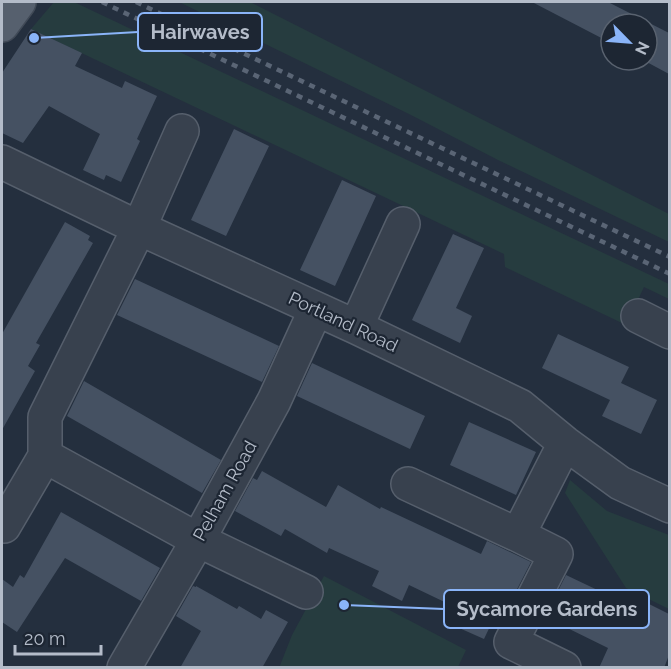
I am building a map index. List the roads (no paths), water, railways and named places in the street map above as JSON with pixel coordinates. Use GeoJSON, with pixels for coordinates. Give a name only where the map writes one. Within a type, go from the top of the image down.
{"type":"FeatureCollection","features":[{"type":"Feature","properties":{"kind":"main road"},"geometry":{"type":"LineString","coordinates":[[2,25],[19,2]]}},
{"type":"Feature","properties":{"kind":"street"},"geometry":{"type":"LineString","coordinates":[[2,524],[4,526],[45,456],[45,417],[139,228],[182,131]]}},
{"type":"Feature","properties":{"kind":"street","name":"Portland Road"},"geometry":{"type":"LineString","coordinates":[[2,162],[520,406],[565,443],[620,483],[669,506]]}},
{"type":"Feature","properties":{"kind":"street"},"geometry":{"type":"LineString","coordinates":[[356,327],[404,224]]}},
{"type":"Feature","properties":{"kind":"street","name":"Pelham Road"},"geometry":{"type":"LineString","coordinates":[[124,668],[198,540],[274,401],[316,309]]}},
{"type":"Feature","properties":{"kind":"street"},"geometry":{"type":"LineString","coordinates":[[638,316],[669,332]]}},
{"type":"Feature","properties":{"kind":"street"},"geometry":{"type":"LineString","coordinates":[[518,535],[565,443]]}},
{"type":"Feature","properties":{"kind":"street"},"geometry":{"type":"LineString","coordinates":[[45,456],[198,540],[306,592]]}},
{"type":"Feature","properties":{"kind":"street"},"geometry":{"type":"LineString","coordinates":[[408,483],[556,554],[511,642],[564,668]]}},
{"type":"Feature","properties":{"kind":"railway"},"geometry":{"type":"LineString","coordinates":[[102,2],[670,274]]}},
{"type":"Feature","properties":{"kind":"railway"},"geometry":{"type":"LineString","coordinates":[[136,2],[670,257]]}},
{"type":"Feature","properties":{"kind":"place","name":"Hairwaves"},"geometry":{"type":"Point","coordinates":[34,38]}},
{"type":"Feature","properties":{"kind":"place","name":"Sycamore Gardens"},"geometry":{"type":"Point","coordinates":[344,605]}}]}
